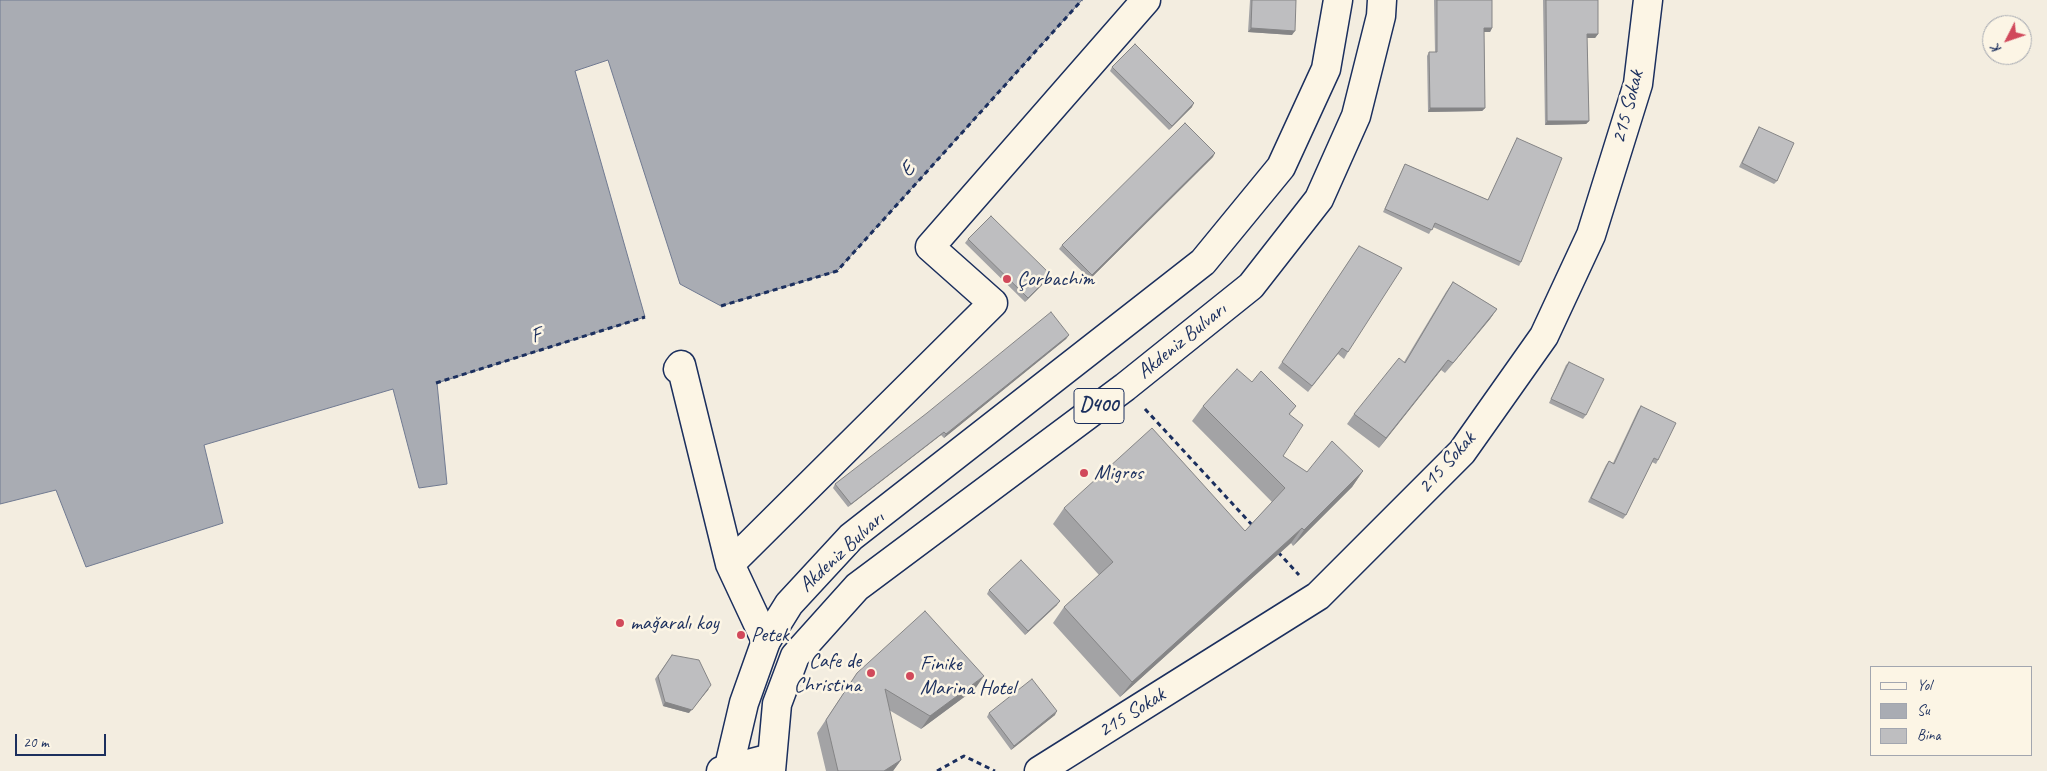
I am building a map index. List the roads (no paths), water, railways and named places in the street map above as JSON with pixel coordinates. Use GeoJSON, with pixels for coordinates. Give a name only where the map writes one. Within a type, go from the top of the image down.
{"type":"FeatureCollection","features":[{"type":"Feature","properties":{"kind":"main road"},"geometry":{"type":"LineString","coordinates":[[730,564],[994,303],[930,247],[1146,0]]}},
{"type":"Feature","properties":{"kind":"main road","name":"Akdeniz Bulvarı"},"geometry":{"type":"LineString","coordinates":[[725,770],[744,703],[766,641],[789,604],[852,537],[1203,262],[1281,167],[1326,69],[1338,0]]}},
{"type":"Feature","properties":{"kind":"main road","name":"Akdeniz Bulvarı"},"geometry":{"type":"LineString","coordinates":[[771,764],[777,704],[795,656],[857,587],[1125,387],[1251,286],[1320,199],[1356,116],[1381,16],[1382,0]]}},
{"type":"Feature","properties":{"kind":"main road","name":"215 Sokak"},"geometry":{"type":"LineString","coordinates":[[1039,771],[1318,596],[1462,452],[1544,336],[1591,235],[1638,84],[1648,0]]}},
{"type":"Feature","properties":{"kind":"main road"},"geometry":{"type":"LineString","coordinates":[[678,369],[681,365],[730,564],[766,641]]}},
{"type":"Feature","properties":{"kind":"main road"},"geometry":{"type":"LineString","coordinates":[[725,770],[771,764]]}},
{"type":"Feature","properties":{"kind":"water"},"geometry":{"type":"Polygon","coordinates":[[[0,0],[1082,0],[837,271],[721,306],[680,284],[608,60],[575,71],[645,317],[437,383],[447,484],[419,488],[393,389],[204,445],[223,523],[86,567],[56,490],[0,504],[0,0]]]}},
{"type":"Feature","properties":{"kind":"place","name":"Çorbachim"},"geometry":{"type":"Point","coordinates":[1007,279]}},
{"type":"Feature","properties":{"kind":"place","name":"Migros"},"geometry":{"type":"Point","coordinates":[1084,473]}},
{"type":"Feature","properties":{"kind":"place","name":"mağaralı koy"},"geometry":{"type":"Point","coordinates":[620,623]}},
{"type":"Feature","properties":{"kind":"place","name":"Petek"},"geometry":{"type":"Point","coordinates":[741,635]}},
{"type":"Feature","properties":{"kind":"place","name":"Cafe de Christina"},"geometry":{"type":"Point","coordinates":[871,673]}},
{"type":"Feature","properties":{"kind":"place","name":"Finike Marina Hotel"},"geometry":{"type":"Point","coordinates":[910,676]}}]}
